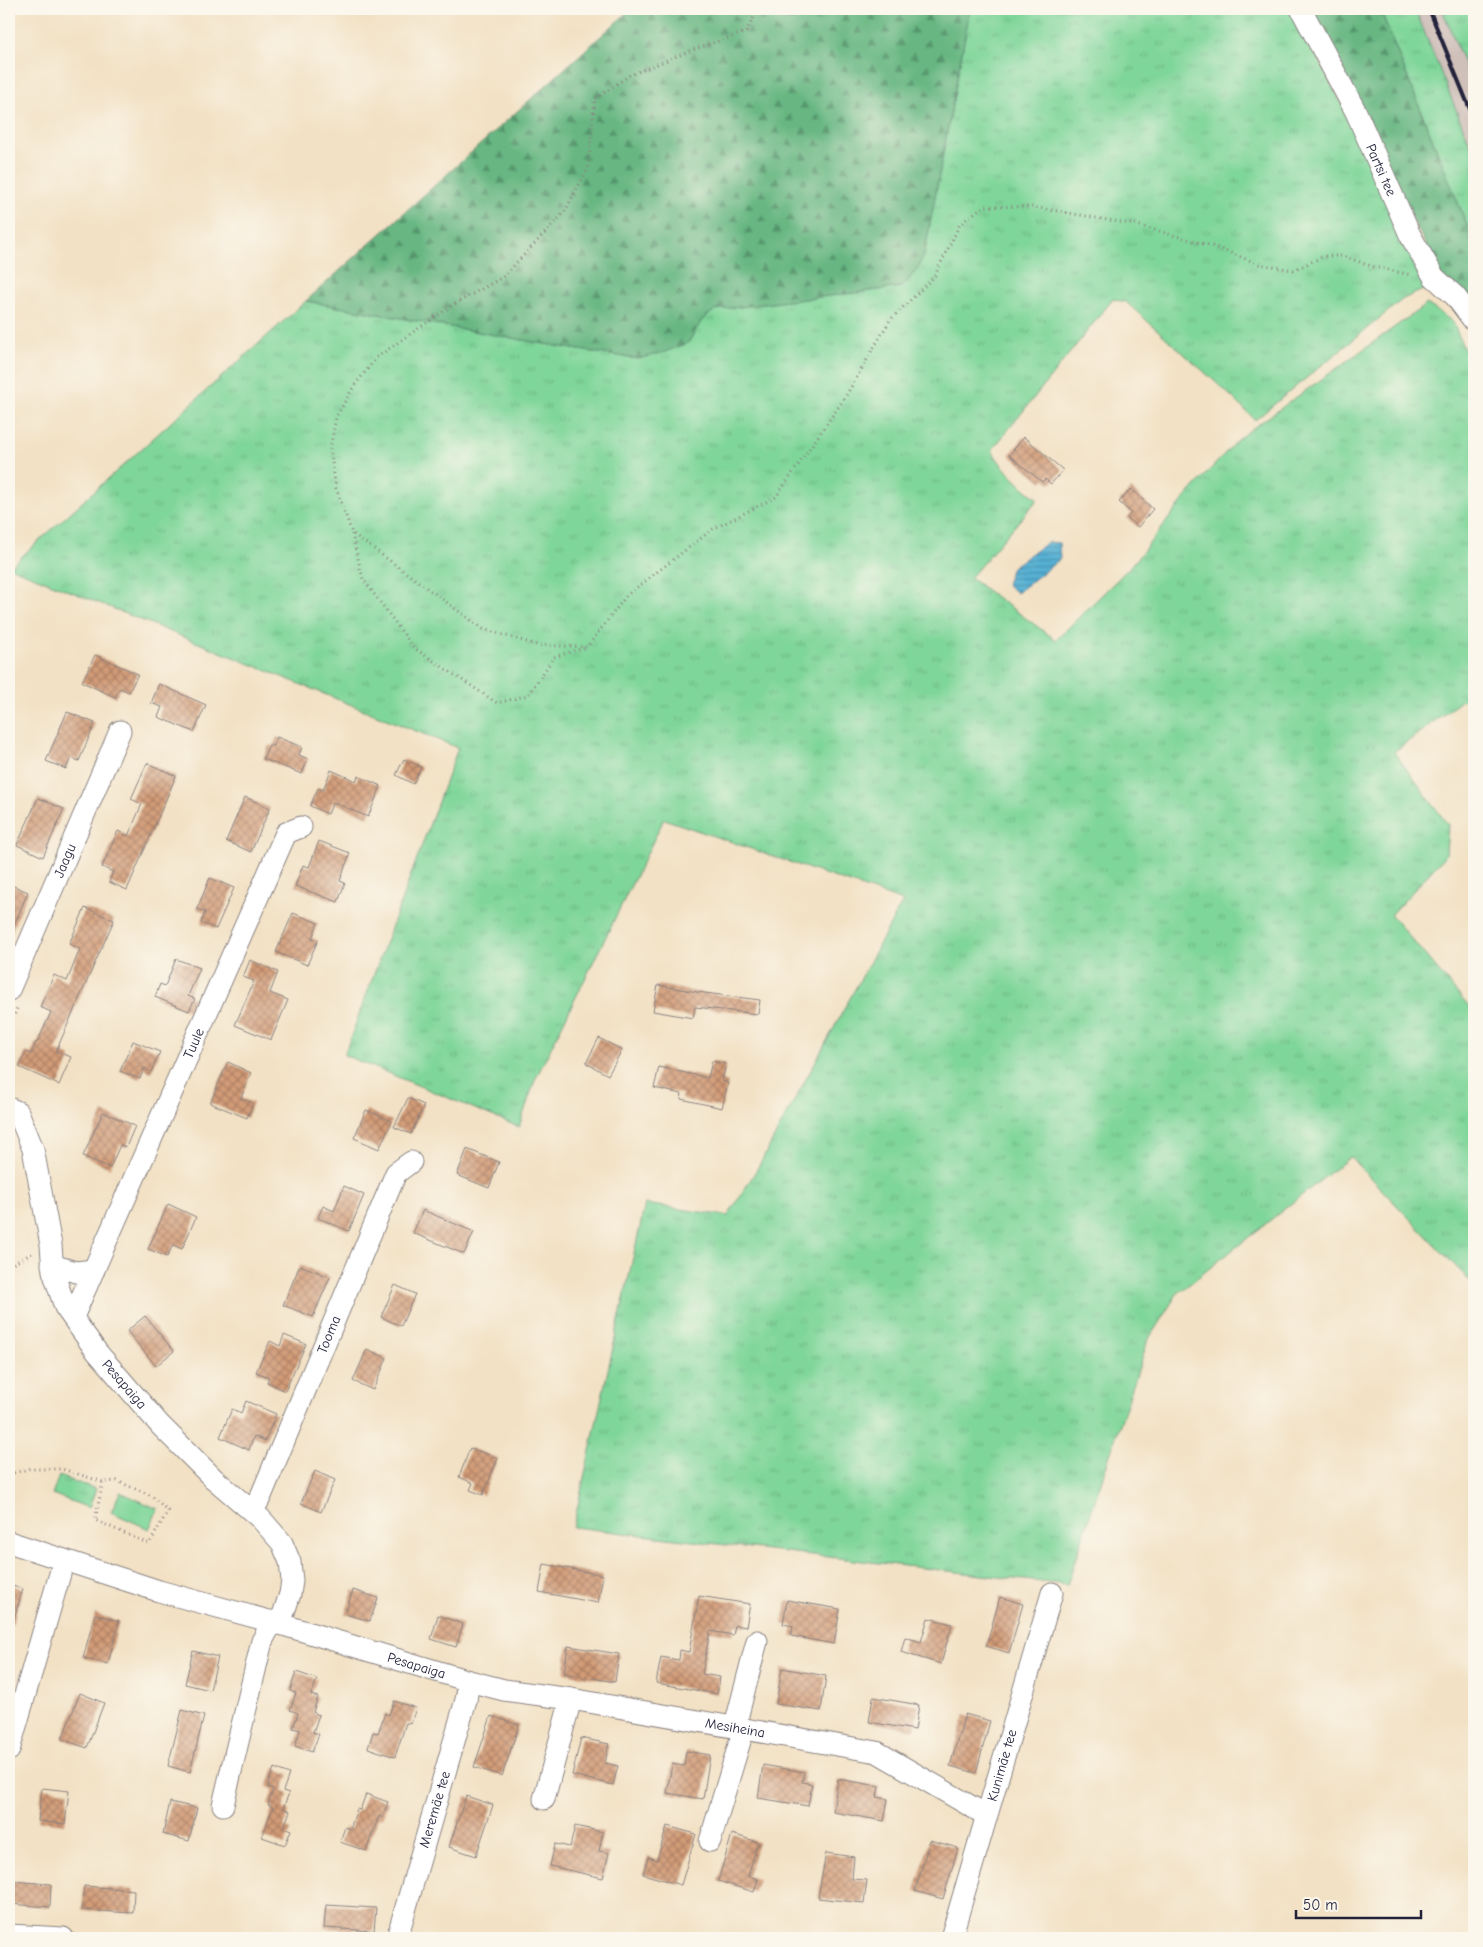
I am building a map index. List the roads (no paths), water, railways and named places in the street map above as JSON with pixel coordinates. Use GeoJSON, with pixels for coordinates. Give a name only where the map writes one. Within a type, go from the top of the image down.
{"type":"FeatureCollection","features":[{"type":"Feature","properties":{"kind":"street","name":"Partsi tee"},"geometry":{"type":"LineString","coordinates":[[1301,9],[1356,112],[1410,235],[1434,277],[1455,296],[1474,321]]}},
{"type":"Feature","properties":{"kind":"street","name":"Jaagu"},"geometry":{"type":"LineString","coordinates":[[9,990],[120,731]]}},
{"type":"Feature","properties":{"kind":"street","name":"Tuule"},"geometry":{"type":"LineString","coordinates":[[73,1317],[286,834],[301,827]]}},
{"type":"Feature","properties":{"kind":"street","name":"Pesapaiga"},"geometry":{"type":"LineString","coordinates":[[9,1108],[18,1112],[34,1149],[51,1245],[52,1265],[65,1307],[97,1352],[160,1425],[213,1478],[253,1511],[282,1543],[290,1562],[292,1581],[290,1594],[276,1622]]}},
{"type":"Feature","properties":{"kind":"street","name":"Tooma"},"geometry":{"type":"LineString","coordinates":[[253,1511],[261,1496],[396,1173],[411,1162]]}},
{"type":"Feature","properties":{"kind":"street"},"geometry":{"type":"LineString","coordinates":[[52,1265],[76,1272],[94,1270]]}},
{"type":"Feature","properties":{"kind":"street","name":"Pesapaiga"},"geometry":{"type":"LineString","coordinates":[[9,1542],[159,1590],[276,1622],[469,1681]]}},
{"type":"Feature","properties":{"kind":"street"},"geometry":{"type":"LineString","coordinates":[[9,1750],[64,1560]]}},
{"type":"Feature","properties":{"kind":"street","name":"Kunimäe tee"},"geometry":{"type":"LineString","coordinates":[[951,1938],[1052,1593]]}},
{"type":"Feature","properties":{"kind":"street"},"geometry":{"type":"LineString","coordinates":[[223,1805],[262,1641],[276,1622]]}},
{"type":"Feature","properties":{"kind":"street"},"geometry":{"type":"LineString","coordinates":[[710,1841],[739,1727],[757,1640]]}},
{"type":"Feature","properties":{"kind":"street","name":"Mesiheina"},"geometry":{"type":"LineString","coordinates":[[469,1681],[504,1690],[572,1699],[877,1752],[986,1815]]}},
{"type":"Feature","properties":{"kind":"street","name":"Meremäe tee"},"geometry":{"type":"LineString","coordinates":[[397,1938],[466,1700],[469,1681]]}},
{"type":"Feature","properties":{"kind":"street"},"geometry":{"type":"LineString","coordinates":[[544,1800],[572,1699]]}},
{"type":"Feature","properties":{"kind":"street"},"geometry":{"type":"LineString","coordinates":[[9,1935],[63,1938]]}},
{"type":"Feature","properties":{"kind":"water"},"geometry":{"type":"Polygon","coordinates":[[[1048,542],[1059,543],[1060,559],[1017,593],[1006,584],[1012,567],[1048,542]]]}},
{"type":"Feature","properties":{"kind":"railway"},"geometry":{"type":"LineString","coordinates":[[1429,9],[1474,119]]}}]}
